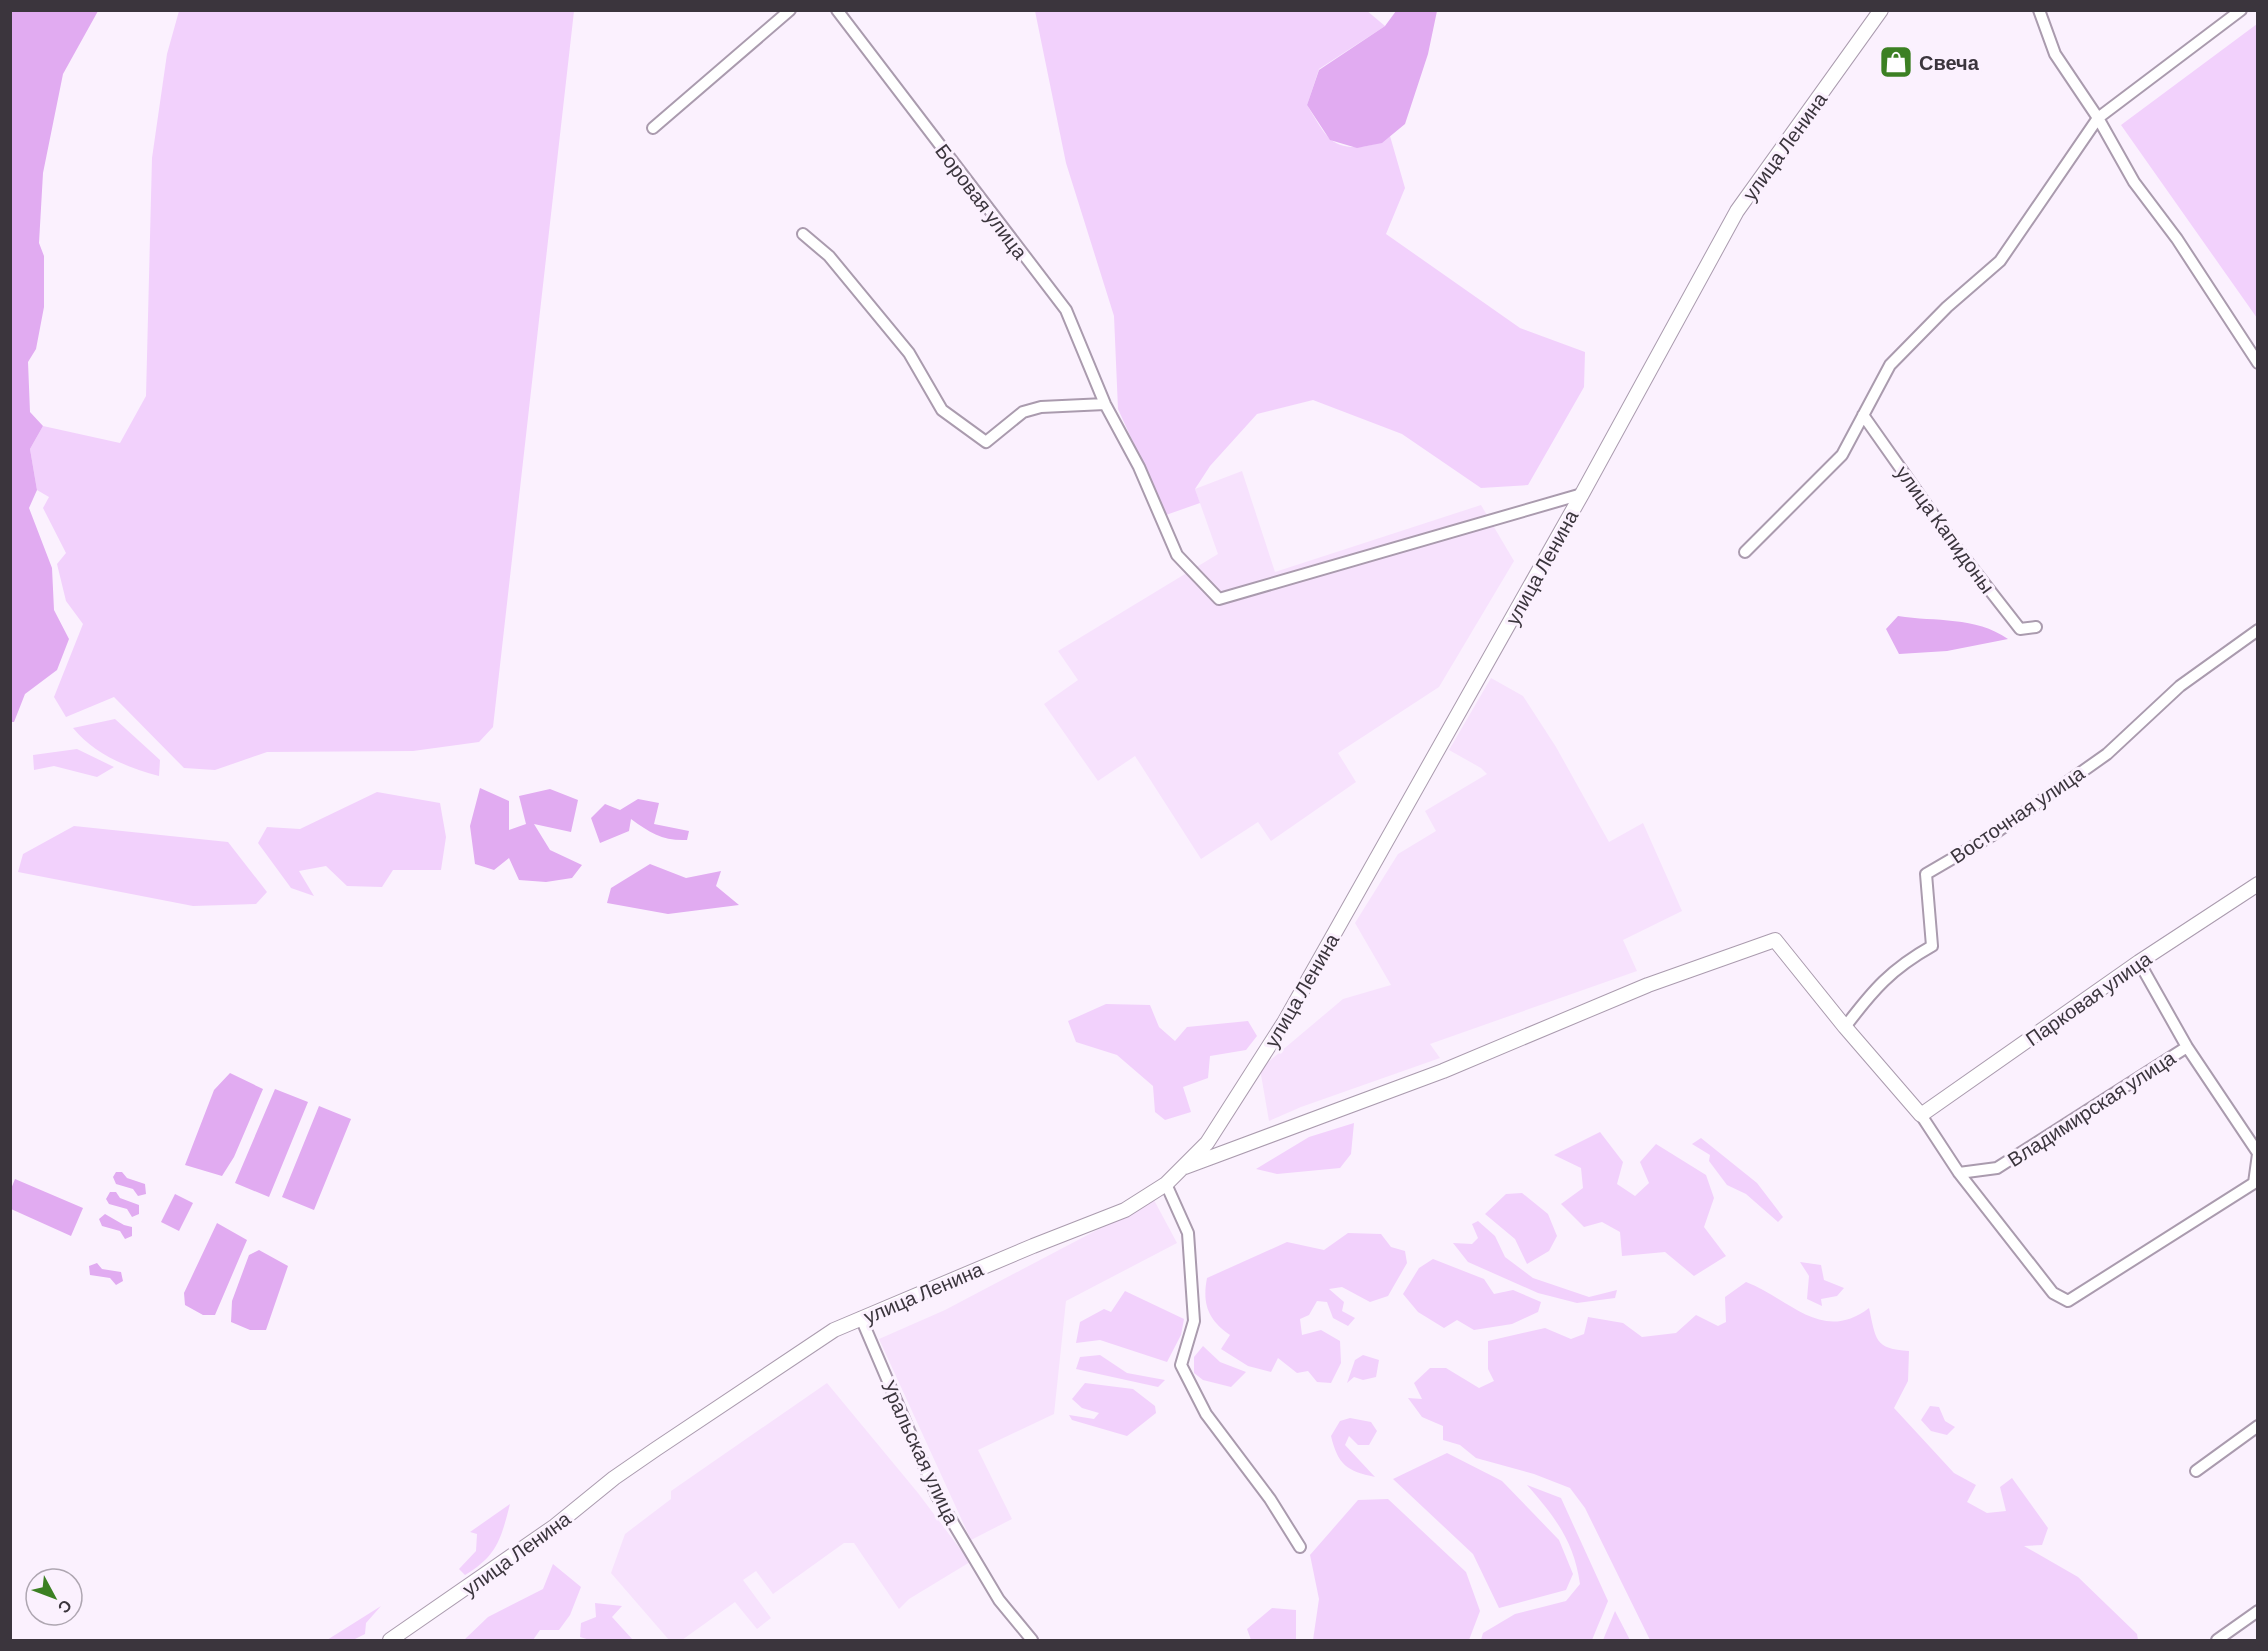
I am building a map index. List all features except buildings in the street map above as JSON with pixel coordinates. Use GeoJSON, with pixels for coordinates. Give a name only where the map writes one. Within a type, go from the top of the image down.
{"type":"FeatureCollection","features":[{"type":"Feature","properties":{"kind":"street"},"geometry":{"type":"LineString","coordinates":[[653,128],[790,10]]}},
{"type":"Feature","properties":{"kind":"street","name":"Боровая улица"},"geometry":{"type":"LineString","coordinates":[[837,10],[1066,310],[1105,404],[1139,467],[1177,555],[1219,599],[1582,494]]}},
{"type":"Feature","properties":{"kind":"street","name":"улица Ленина"},"geometry":{"type":"LineString","coordinates":[[392,1640],[555,1526],[614,1478],[834,1330],[1125,1210],[1166,1184],[1207,1143],[1285,1021],[1582,494],[1737,211],[1881,10]]}},
{"type":"Feature","properties":{"kind":"street"},"geometry":{"type":"LineString","coordinates":[[2039,10],[2055,54],[2098,118],[2134,182],[2177,239],[2258,363]]}},
{"type":"Feature","properties":{"kind":"street"},"geometry":{"type":"LineString","coordinates":[[1745,552],[1842,455],[1890,365],[1947,307],[2000,261],[2098,118],[2241,10]]}},
{"type":"Feature","properties":{"kind":"street"},"geometry":{"type":"LineString","coordinates":[[803,234],[829,256],[909,353],[942,410],[986,442],[1023,412],[1041,407],[1105,404]]}},
{"type":"Feature","properties":{"kind":"street","name":"улица Капидоны"},"geometry":{"type":"LineString","coordinates":[[1863,415],[1956,547],[2020,629],[2036,627]]}},
{"type":"Feature","properties":{"kind":"street","name":"Восточная улица"},"geometry":{"type":"LineString","coordinates":[[1845,1027],[1870,993],[1900,964],[1932,946],[1926,874],[1991,836],[2107,754],[2180,686],[2258,630]]}},
{"type":"Feature","properties":{"kind":"street","name":"Парковая улица"},"geometry":{"type":"LineString","coordinates":[[1922,1115],[2139,962],[2258,884]]}},
{"type":"Feature","properties":{"kind":"street"},"geometry":{"type":"LineString","coordinates":[[1181,1169],[1443,1071],[1648,985],[1774,940],[1845,1027],[1922,1115],[1959,1173],[2053,1293],[2068,1301],[2254,1183],[2258,1154],[2187,1047],[2139,962]]}},
{"type":"Feature","properties":{"kind":"street","name":"Владимирская улица"},"geometry":{"type":"LineString","coordinates":[[1959,1173],[1997,1168],[2187,1047]]}},
{"type":"Feature","properties":{"kind":"street"},"geometry":{"type":"LineString","coordinates":[[1166,1184],[1188,1233],[1194,1321],[1181,1365],[1206,1414],[1270,1498],[1300,1547]]}},
{"type":"Feature","properties":{"kind":"street","name":"Уральская улица"},"geometry":{"type":"LineString","coordinates":[[861,1318],[937,1496],[999,1600],[1032,1641]]}},
{"type":"Feature","properties":{"kind":"street"},"geometry":{"type":"LineString","coordinates":[[2196,1471],[2258,1426]]}},
{"type":"Feature","properties":{"kind":"street"},"geometry":{"type":"LineString","coordinates":[[2217,1641],[2258,1611]]}},
{"type":"Feature","properties":{"kind":"shaded area"},"geometry":{"type":"Polygon","coordinates":[[[1366,10],[1385,26],[1319,69],[1307,105],[1328,137],[1342,145],[1368,146],[1390,136],[1405,188],[1386,234],[1520,328],[1585,352],[1584,387],[1528,485],[1481,488],[1402,434],[1313,400],[1257,414],[1210,466],[1195,489],[1200,503],[1166,515],[1118,409],[1114,316],[1066,163],[1035,11],[1366,10]]]}},
{"type":"Feature","properties":{"kind":"shaded area"},"geometry":{"type":"Polygon","coordinates":[[[10,11],[98,11],[63,74],[43,173],[39,243],[44,256],[44,307],[36,349],[28,362],[30,412],[43,426],[30,449],[37,490],[29,508],[52,568],[54,610],[69,639],[57,670],[25,694],[14,722],[11,722],[10,11]]]}},
{"type":"Feature","properties":{"kind":"shaded area"},"geometry":{"type":"Polygon","coordinates":[[[179,11],[574,11],[493,727],[479,742],[413,751],[267,752],[215,770],[184,768],[114,697],[66,717],[54,697],[83,624],[66,601],[57,564],[66,553],[43,508],[49,497],[37,490],[30,449],[43,426],[120,443],[146,396],[152,158],[167,54],[179,11]]]}},
{"type":"Feature","properties":{"kind":"shaded area"},"geometry":{"type":"Polygon","coordinates":[[[1396,11],[1437,11],[1428,54],[1405,124],[1382,143],[1357,148],[1330,140],[1307,105],[1319,70],[1385,26],[1396,11]]]}},
{"type":"Feature","properties":{"kind":"shaded area"},"geometry":{"type":"Polygon","coordinates":[[[2257,24],[2257,318],[2121,125],[2257,24]]]}},
{"type":"Feature","properties":{"kind":"shaded area"},"geometry":{"type":"Polygon","coordinates":[[[1242,471],[1275,572],[1481,505],[1514,561],[1439,687],[1338,753],[1356,782],[1271,841],[1258,822],[1201,859],[1135,756],[1098,781],[1044,704],[1078,680],[1058,651],[1218,554],[1195,489],[1242,471]]]}},
{"type":"Feature","properties":{"kind":"shaded area"},"geometry":{"type":"Polygon","coordinates":[[[1898,616],[1969,623],[2008,639],[1947,651],[1899,654],[1886,629],[1898,616]]]}},
{"type":"Feature","properties":{"kind":"shaded area"},"geometry":{"type":"Polygon","coordinates":[[[1491,678],[1523,696],[1556,747],[1609,842],[1643,823],[1682,911],[1623,940],[1637,971],[1430,1044],[1440,1058],[1301,1107],[1269,1121],[1260,1069],[1343,999],[1391,985],[1355,923],[1398,854],[1436,831],[1425,811],[1487,774],[1481,768],[1449,750],[1491,678]]]}},
{"type":"Feature","properties":{"kind":"shaded area"},"geometry":{"type":"Polygon","coordinates":[[[115,719],[160,760],[159,776],[135,769],[101,753],[73,728],[115,719]]]}},
{"type":"Feature","properties":{"kind":"shaded area"},"geometry":{"type":"Polygon","coordinates":[[[77,749],[114,767],[97,777],[54,766],[34,770],[33,755],[77,749]]]}},
{"type":"Feature","properties":{"kind":"shaded area"},"geometry":{"type":"Polygon","coordinates":[[[480,788],[509,801],[509,830],[526,824],[519,796],[550,789],[578,800],[571,832],[534,824],[550,850],[582,865],[572,878],[546,882],[519,880],[509,858],[494,870],[475,864],[470,826],[480,788]]]}},
{"type":"Feature","properties":{"kind":"shaded area"},"geometry":{"type":"Polygon","coordinates":[[[377,792],[440,803],[446,837],[441,870],[393,870],[382,887],[347,886],[326,866],[299,871],[314,896],[291,888],[258,843],[267,827],[300,829],[377,792]]]}},
{"type":"Feature","properties":{"kind":"shaded area"},"geometry":{"type":"Polygon","coordinates":[[[638,799],[659,803],[654,824],[689,831],[687,840],[657,835],[631,819],[629,831],[600,843],[591,818],[605,804],[620,810],[638,799]]]}},
{"type":"Feature","properties":{"kind":"shaded area"},"geometry":{"type":"Polygon","coordinates":[[[74,826],[228,842],[267,892],[256,904],[193,906],[18,872],[23,854],[74,826]]]}},
{"type":"Feature","properties":{"kind":"shaded area"},"geometry":{"type":"Polygon","coordinates":[[[650,864],[686,878],[721,871],[716,886],[739,905],[668,914],[607,903],[611,888],[650,864]]]}},
{"type":"Feature","properties":{"kind":"shaded area"},"geometry":{"type":"Polygon","coordinates":[[[1106,1004],[1150,1005],[1159,1027],[1175,1041],[1187,1027],[1248,1021],[1257,1036],[1246,1050],[1210,1056],[1208,1078],[1183,1087],[1191,1112],[1165,1120],[1155,1112],[1153,1086],[1117,1055],[1076,1042],[1068,1021],[1106,1004]]]}},
{"type":"Feature","properties":{"kind":"shaded area"},"geometry":{"type":"Polygon","coordinates":[[[230,1073],[263,1089],[234,1157],[222,1176],[185,1165],[214,1090],[230,1073]]]}},
{"type":"Feature","properties":{"kind":"shaded area"},"geometry":{"type":"Polygon","coordinates":[[[275,1089],[308,1102],[269,1197],[235,1183],[275,1089]]]}},
{"type":"Feature","properties":{"kind":"shaded area"},"geometry":{"type":"Polygon","coordinates":[[[319,1106],[351,1119],[314,1210],[282,1197],[319,1106]]]}},
{"type":"Feature","properties":{"kind":"shaded area"},"geometry":{"type":"Polygon","coordinates":[[[1354,1123],[1351,1154],[1340,1168],[1277,1174],[1256,1169],[1309,1137],[1354,1123]]]}},
{"type":"Feature","properties":{"kind":"shaded area"},"geometry":{"type":"Polygon","coordinates":[[[1600,1132],[1623,1162],[1617,1184],[1635,1196],[1649,1183],[1640,1162],[1656,1144],[1706,1175],[1714,1198],[1704,1227],[1726,1256],[1694,1276],[1665,1252],[1622,1256],[1620,1232],[1602,1222],[1584,1227],[1561,1204],[1583,1188],[1581,1168],[1554,1155],[1600,1132]]]}},
{"type":"Feature","properties":{"kind":"shaded area"},"geometry":{"type":"Polygon","coordinates":[[[1701,1138],[1757,1183],[1783,1217],[1778,1222],[1746,1194],[1727,1185],[1709,1161],[1710,1155],[1692,1144],[1701,1138]]]}},
{"type":"Feature","properties":{"kind":"shaded area"},"geometry":{"type":"Polygon","coordinates":[[[116,1172],[122,1172],[127,1178],[145,1184],[146,1194],[138,1196],[133,1189],[116,1184],[113,1177],[116,1172]]]}},
{"type":"Feature","properties":{"kind":"shaded area"},"geometry":{"type":"Polygon","coordinates":[[[15,1179],[83,1208],[71,1236],[11,1209],[11,1189],[15,1179]]]}},
{"type":"Feature","properties":{"kind":"shaded area"},"geometry":{"type":"Polygon","coordinates":[[[110,1192],[116,1192],[120,1198],[139,1205],[139,1214],[132,1217],[127,1209],[109,1204],[106,1199],[110,1192]]]}},
{"type":"Feature","properties":{"kind":"shaded area"},"geometry":{"type":"Polygon","coordinates":[[[1522,1193],[1548,1214],[1557,1236],[1549,1251],[1527,1264],[1515,1239],[1485,1214],[1506,1194],[1522,1193]]]}},
{"type":"Feature","properties":{"kind":"shaded area"},"geometry":{"type":"Polygon","coordinates":[[[175,1194],[193,1203],[179,1231],[161,1222],[175,1194]]]}},
{"type":"Feature","properties":{"kind":"shaded area"},"geometry":{"type":"Polygon","coordinates":[[[1154,1200],[1177,1243],[1066,1301],[1054,1414],[978,1450],[1012,1519],[971,1540],[879,1339],[945,1310],[1154,1200]]]}},
{"type":"Feature","properties":{"kind":"shaded area"},"geometry":{"type":"Polygon","coordinates":[[[105,1214],[132,1227],[132,1236],[125,1239],[120,1231],[102,1226],[99,1219],[105,1214]]]}},
{"type":"Feature","properties":{"kind":"shaded area"},"geometry":{"type":"Polygon","coordinates":[[[1478,1221],[1495,1236],[1505,1257],[1533,1278],[1589,1297],[1617,1290],[1615,1298],[1577,1303],[1538,1293],[1468,1262],[1453,1243],[1472,1244],[1478,1238],[1472,1224],[1478,1221]]]}},
{"type":"Feature","properties":{"kind":"shaded area"},"geometry":{"type":"Polygon","coordinates":[[[217,1223],[247,1240],[215,1315],[203,1315],[185,1305],[184,1293],[217,1223]]]}},
{"type":"Feature","properties":{"kind":"shaded area"},"geometry":{"type":"Polygon","coordinates":[[[1348,1233],[1381,1234],[1391,1247],[1405,1251],[1407,1263],[1388,1296],[1370,1302],[1342,1287],[1329,1289],[1344,1302],[1342,1311],[1355,1318],[1348,1326],[1333,1318],[1327,1302],[1317,1301],[1309,1315],[1300,1319],[1302,1335],[1321,1330],[1340,1341],[1341,1363],[1331,1383],[1317,1382],[1308,1371],[1297,1373],[1278,1358],[1271,1372],[1248,1366],[1221,1349],[1230,1335],[1216,1323],[1208,1311],[1205,1296],[1207,1278],[1287,1242],[1324,1250],[1348,1233]]]}},
{"type":"Feature","properties":{"kind":"shaded area"},"geometry":{"type":"Polygon","coordinates":[[[259,1250],[288,1266],[266,1330],[250,1330],[231,1322],[232,1301],[249,1255],[259,1250]]]}},
{"type":"Feature","properties":{"kind":"shaded area"},"geometry":{"type":"Polygon","coordinates":[[[1433,1259],[1484,1279],[1494,1294],[1513,1290],[1541,1302],[1538,1312],[1512,1324],[1474,1330],[1457,1320],[1444,1328],[1418,1312],[1403,1294],[1419,1268],[1433,1259]]]}},
{"type":"Feature","properties":{"kind":"shaded area"},"geometry":{"type":"Polygon","coordinates":[[[1800,1262],[1821,1265],[1824,1280],[1844,1288],[1837,1296],[1821,1299],[1822,1306],[1807,1299],[1809,1276],[1800,1262]]]}},
{"type":"Feature","properties":{"kind":"shaded area"},"geometry":{"type":"Polygon","coordinates":[[[97,1263],[102,1269],[121,1272],[123,1281],[116,1285],[110,1278],[90,1275],[89,1266],[97,1263]]]}},
{"type":"Feature","properties":{"kind":"shaded area"},"geometry":{"type":"Polygon","coordinates":[[[1746,1282],[1806,1315],[1821,1320],[1836,1322],[1852,1318],[1869,1308],[1878,1340],[1889,1348],[1909,1351],[1908,1381],[1894,1408],[1954,1473],[1976,1485],[1967,1502],[1987,1513],[2006,1511],[2000,1487],[2012,1478],[2048,1528],[2042,1545],[2024,1546],[2078,1577],[2137,1634],[2138,1640],[1650,1640],[1585,1508],[1570,1488],[1534,1474],[1476,1458],[1460,1445],[1443,1440],[1443,1426],[1422,1417],[1408,1398],[1422,1399],[1414,1383],[1430,1368],[1446,1368],[1479,1388],[1494,1381],[1488,1369],[1488,1341],[1545,1328],[1571,1339],[1584,1334],[1588,1317],[1623,1323],[1642,1337],[1676,1333],[1696,1315],[1718,1326],[1726,1322],[1725,1297],[1746,1282]]]}},
{"type":"Feature","properties":{"kind":"shaded area"},"geometry":{"type":"Polygon","coordinates":[[[1125,1291],[1184,1319],[1181,1335],[1167,1362],[1100,1340],[1076,1343],[1080,1322],[1104,1309],[1111,1312],[1125,1291]]]}},
{"type":"Feature","properties":{"kind":"shaded area"},"geometry":{"type":"Polygon","coordinates":[[[1203,1346],[1220,1362],[1246,1372],[1231,1387],[1203,1380],[1194,1373],[1194,1357],[1203,1346]]]}},
{"type":"Feature","properties":{"kind":"shaded area"},"geometry":{"type":"Polygon","coordinates":[[[1100,1355],[1127,1373],[1165,1380],[1158,1387],[1076,1369],[1080,1357],[1100,1355]]]}},
{"type":"Feature","properties":{"kind":"shaded area"},"geometry":{"type":"Polygon","coordinates":[[[1363,1355],[1379,1360],[1376,1377],[1363,1380],[1354,1377],[1347,1383],[1355,1360],[1363,1355]]]}},
{"type":"Feature","properties":{"kind":"shaded area"},"geometry":{"type":"Polygon","coordinates":[[[827,1383],[918,1493],[970,1562],[909,1599],[899,1609],[854,1543],[844,1543],[773,1594],[756,1571],[743,1580],[771,1618],[757,1629],[735,1602],[682,1640],[669,1640],[611,1573],[625,1534],[671,1499],[671,1491],[827,1383]]]}},
{"type":"Feature","properties":{"kind":"shaded area"},"geometry":{"type":"Polygon","coordinates":[[[1085,1383],[1133,1389],[1155,1406],[1156,1413],[1127,1436],[1072,1420],[1069,1415],[1094,1419],[1099,1413],[1082,1408],[1072,1399],[1085,1383]]]}},
{"type":"Feature","properties":{"kind":"shaded area"},"geometry":{"type":"Polygon","coordinates":[[[1930,1406],[1939,1407],[1945,1421],[1955,1427],[1947,1435],[1931,1431],[1921,1420],[1930,1406]]]}},
{"type":"Feature","properties":{"kind":"shaded area"},"geometry":{"type":"Polygon","coordinates":[[[1350,1418],[1371,1422],[1377,1431],[1369,1445],[1358,1445],[1349,1436],[1345,1445],[1375,1477],[1351,1469],[1337,1454],[1331,1436],[1340,1421],[1350,1418]]]}},
{"type":"Feature","properties":{"kind":"shaded area"},"geometry":{"type":"Polygon","coordinates":[[[1447,1453],[1502,1481],[1559,1540],[1573,1574],[1566,1590],[1499,1608],[1473,1554],[1393,1479],[1447,1453]]]}},
{"type":"Feature","properties":{"kind":"shaded area"},"geometry":{"type":"Polygon","coordinates":[[[1527,1485],[1561,1498],[1608,1601],[1592,1640],[1481,1640],[1483,1633],[1515,1614],[1566,1601],[1580,1584],[1573,1555],[1562,1530],[1527,1485]]]}},
{"type":"Feature","properties":{"kind":"shaded area"},"geometry":{"type":"Polygon","coordinates":[[[1388,1499],[1466,1572],[1480,1611],[1469,1640],[1313,1640],[1319,1599],[1310,1555],[1358,1500],[1388,1499]]]}},
{"type":"Feature","properties":{"kind":"shaded area"},"geometry":{"type":"Polygon","coordinates":[[[510,1504],[496,1546],[484,1561],[465,1575],[459,1569],[476,1551],[477,1534],[470,1532],[510,1504]]]}},
{"type":"Feature","properties":{"kind":"shaded area"},"geometry":{"type":"Polygon","coordinates":[[[553,1564],[581,1587],[570,1615],[559,1630],[540,1630],[533,1640],[464,1640],[488,1617],[543,1589],[553,1564]]]}},
{"type":"Feature","properties":{"kind":"shaded area"},"geometry":{"type":"Polygon","coordinates":[[[595,1603],[622,1606],[612,1617],[633,1640],[590,1640],[580,1637],[581,1623],[596,1617],[595,1603]]]}},
{"type":"Feature","properties":{"kind":"shaded area"},"geometry":{"type":"Polygon","coordinates":[[[381,1606],[366,1623],[365,1634],[353,1640],[327,1640],[381,1606]]]}},
{"type":"Feature","properties":{"kind":"shaded area"},"geometry":{"type":"Polygon","coordinates":[[[1272,1608],[1296,1610],[1296,1640],[1251,1640],[1247,1629],[1272,1608]]]}},
{"type":"Feature","properties":{"kind":"shaded area"},"geometry":{"type":"Polygon","coordinates":[[[1615,1611],[1630,1640],[1603,1640],[1615,1611]]]}},
{"type":"Feature","properties":{"kind":"place","name":"Свеча"},"geometry":{"type":"Point","coordinates":[1896,62]}}]}
